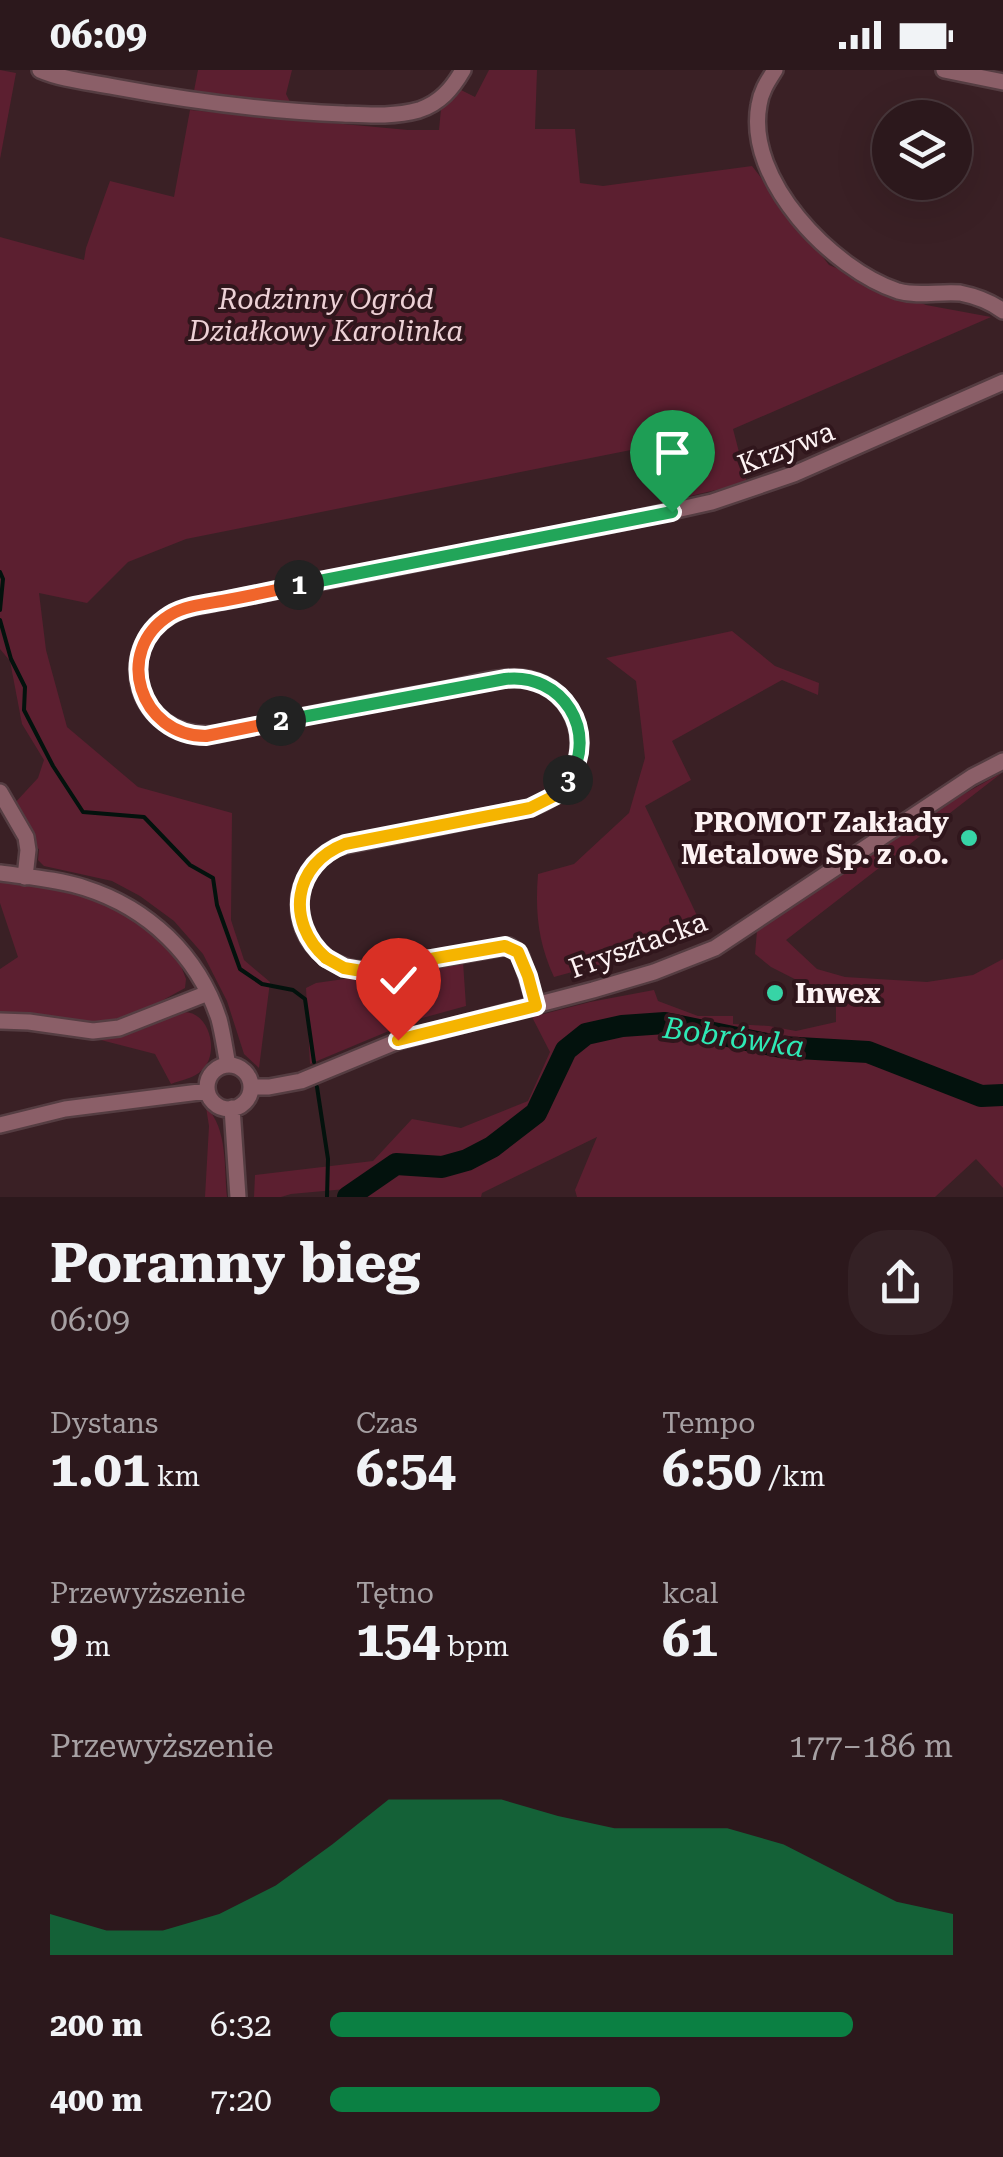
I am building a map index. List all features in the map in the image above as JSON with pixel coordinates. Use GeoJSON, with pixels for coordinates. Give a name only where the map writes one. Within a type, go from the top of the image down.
{"type":"FeatureCollection","features":[{"type":"Feature","properties":{"kind":"street"},"geometry":{"type":"LineString","coordinates":[[40,70],[198,101],[305,113],[377,115],[431,105],[446,94],[463,70]]}},
{"type":"Feature","properties":{"kind":"street"},"geometry":{"type":"LineString","coordinates":[[775,70],[758,106],[758,132],[767,170],[812,234],[868,276],[901,292],[961,294],[992,303],[1003,311]]}},
{"type":"Feature","properties":{"kind":"street"},"geometry":{"type":"LineString","coordinates":[[944,70],[1003,82]]}},
{"type":"Feature","properties":{"kind":"street","name":"Krzywa"},"geometry":{"type":"LineString","coordinates":[[536,1006],[521,958],[514,949],[505,946],[375,970],[344,968],[328,960],[310,941],[302,926],[300,902],[313,866],[337,847],[530,808],[556,795],[574,772],[580,751],[576,722],[562,697],[544,684],[516,678],[195,736],[166,724],[146,701],[139,670],[147,637],[168,616],[188,608],[712,502],[794,474],[1003,382]]}},
{"type":"Feature","properties":{"kind":"street","name":"Frysztacka"},"geometry":{"type":"LineString","coordinates":[[250,1087],[301,1081],[398,1040],[654,972],[716,948],[972,776],[1003,761]]}},
{"type":"Feature","properties":{"kind":"street"},"geometry":{"type":"LineString","coordinates":[[0,792],[26,837],[25,876]]}},
{"type":"Feature","properties":{"kind":"street"},"geometry":{"type":"LineString","coordinates":[[0,873],[80,886],[112,898],[172,940],[208,993],[220,1021],[228,1065]]}},
{"type":"Feature","properties":{"kind":"street"},"geometry":{"type":"LineString","coordinates":[[0,1021],[93,1032],[119,1028],[208,993]]}},
{"type":"Feature","properties":{"kind":"street"},"geometry":{"type":"LineString","coordinates":[[228,1065],[246,1073],[250,1087],[243,1103],[225,1108],[214,1102],[207,1083],[214,1070],[228,1065]]}},
{"type":"Feature","properties":{"kind":"street"},"geometry":{"type":"LineString","coordinates":[[0,1125],[65,1109],[208,1091]]}},
{"type":"Feature","properties":{"kind":"street"},"geometry":{"type":"LineString","coordinates":[[232,1108],[238,1193]]}},
{"type":"Feature","properties":{"kind":"green space"},"geometry":{"type":"Polygon","coordinates":[[[0,70],[16,73],[0,159],[0,70]]]}},
{"type":"Feature","properties":{"kind":"green space"},"geometry":{"type":"Polygon","coordinates":[[[198,70],[292,70],[286,94],[290,102],[193,96],[198,70]]]}},
{"type":"Feature","properties":{"kind":"green space","name":"Rodzinny Ogród Działkowy Karolinka"},"geometry":{"type":"Polygon","coordinates":[[[489,70],[537,70],[535,129],[575,129],[580,183],[603,186],[752,166],[829,265],[926,305],[991,317],[733,429],[747,483],[690,496],[676,441],[186,539],[128,562],[87,603],[39,593],[46,650],[67,727],[138,787],[232,813],[231,920],[244,960],[270,982],[259,1068],[244,1054],[227,1001],[203,954],[174,921],[112,881],[44,866],[38,860],[39,849],[33,846],[13,805],[38,778],[44,760],[22,724],[10,661],[0,649],[0,237],[84,260],[110,181],[174,197],[190,110],[439,130],[441,109],[461,90],[475,97],[489,70]]]}},
{"type":"Feature","properties":{"kind":"green space"},"geometry":{"type":"Polygon","coordinates":[[[732,631],[775,666],[819,683],[818,695],[782,680],[672,741],[691,780],[645,806],[701,924],[605,963],[554,977],[539,927],[538,874],[574,864],[629,813],[645,758],[636,681],[606,658],[732,631]]]}},
{"type":"Feature","properties":{"kind":"green space"},"geometry":{"type":"Polygon","coordinates":[[[1003,772],[786,940],[817,969],[845,977],[927,982],[973,975],[1003,959],[1003,1091],[978,1090],[872,1046],[838,1040],[782,1039],[666,1013],[629,1018],[584,1032],[560,1049],[527,1113],[486,1145],[438,1163],[399,1154],[388,1167],[346,1189],[254,1197],[255,1175],[373,1161],[412,1119],[461,1128],[528,1101],[550,1052],[532,1017],[654,990],[658,1001],[698,1016],[733,1016],[733,1024],[796,1031],[836,1022],[836,1000],[771,967],[755,954],[757,931],[909,825],[1003,772]]]}},
{"type":"Feature","properties":{"kind":"green space"},"geometry":{"type":"Polygon","coordinates":[[[0,879],[93,898],[140,922],[176,953],[186,979],[185,988],[154,1005],[105,1023],[84,1025],[43,1016],[0,1014],[0,969],[18,957],[0,903],[0,879]]]}},
{"type":"Feature","properties":{"kind":"green space"},"geometry":{"type":"Polygon","coordinates":[[[463,962],[466,1006],[415,1020],[310,1064],[306,988],[316,983],[463,962]]]}},
{"type":"Feature","properties":{"kind":"green space"},"geometry":{"type":"Polygon","coordinates":[[[183,1012],[200,1018],[206,1026],[210,1054],[199,1073],[171,1084],[155,1054],[97,1039],[130,1033],[183,1012]]]}},
{"type":"Feature","properties":{"kind":"green space"},"geometry":{"type":"Polygon","coordinates":[[[633,1031],[669,1031],[755,1050],[870,1059],[981,1102],[1003,1101],[1003,1188],[976,1159],[935,1197],[577,1197],[575,1190],[597,1137],[482,1193],[481,1197],[359,1197],[397,1173],[464,1170],[506,1145],[548,1113],[568,1064],[589,1039],[633,1031]]]}},
{"type":"Feature","properties":{"kind":"green space"},"geometry":{"type":"Polygon","coordinates":[[[206,1107],[222,1137],[227,1197],[205,1197],[209,1126],[206,1107]]]}},
{"type":"Feature","properties":{"kind":"waterway"},"geometry":{"type":"LineString","coordinates":[[0,572],[0,610]]}},
{"type":"Feature","properties":{"kind":"waterway"},"geometry":{"type":"LineString","coordinates":[[0,620],[11,659],[25,687],[24,710],[83,812],[144,817],[190,865],[213,878],[217,905],[240,969],[262,984],[293,990],[305,999],[314,1062]]}},
{"type":"Feature","properties":{"kind":"waterway","name":"Bobrówka"},"geometry":{"type":"LineString","coordinates":[[348,1197],[396,1164],[442,1167],[492,1147],[536,1113],[566,1050],[586,1034],[622,1026],[665,1023],[781,1047],[868,1052],[981,1096],[1003,1095]]}},
{"type":"Feature","properties":{"kind":"waterway"},"geometry":{"type":"LineString","coordinates":[[317,1087],[328,1159],[327,1197]]}},
{"type":"Feature","properties":{"kind":"place","name":"PROMOT Zakłady Metalowe Sp. z o.o."},"geometry":{"type":"Point","coordinates":[969,838]}},
{"type":"Feature","properties":{"kind":"place","name":"Inwex"},"geometry":{"type":"Point","coordinates":[775,993]}},
{"type":"Feature","properties":{"kind":"route"},"geometry":{"type":"LineString","coordinates":[[398,1040],[536,1006],[518,952],[505,946],[375,970],[344,968],[315,948],[302,926],[301,892],[308,874],[330,850],[345,844],[530,808],[556,795],[574,772],[580,751],[576,722],[568,705],[544,684],[516,678],[195,736],[166,724],[146,701],[139,683],[142,646],[168,616],[188,608],[672,512]]}}]}
